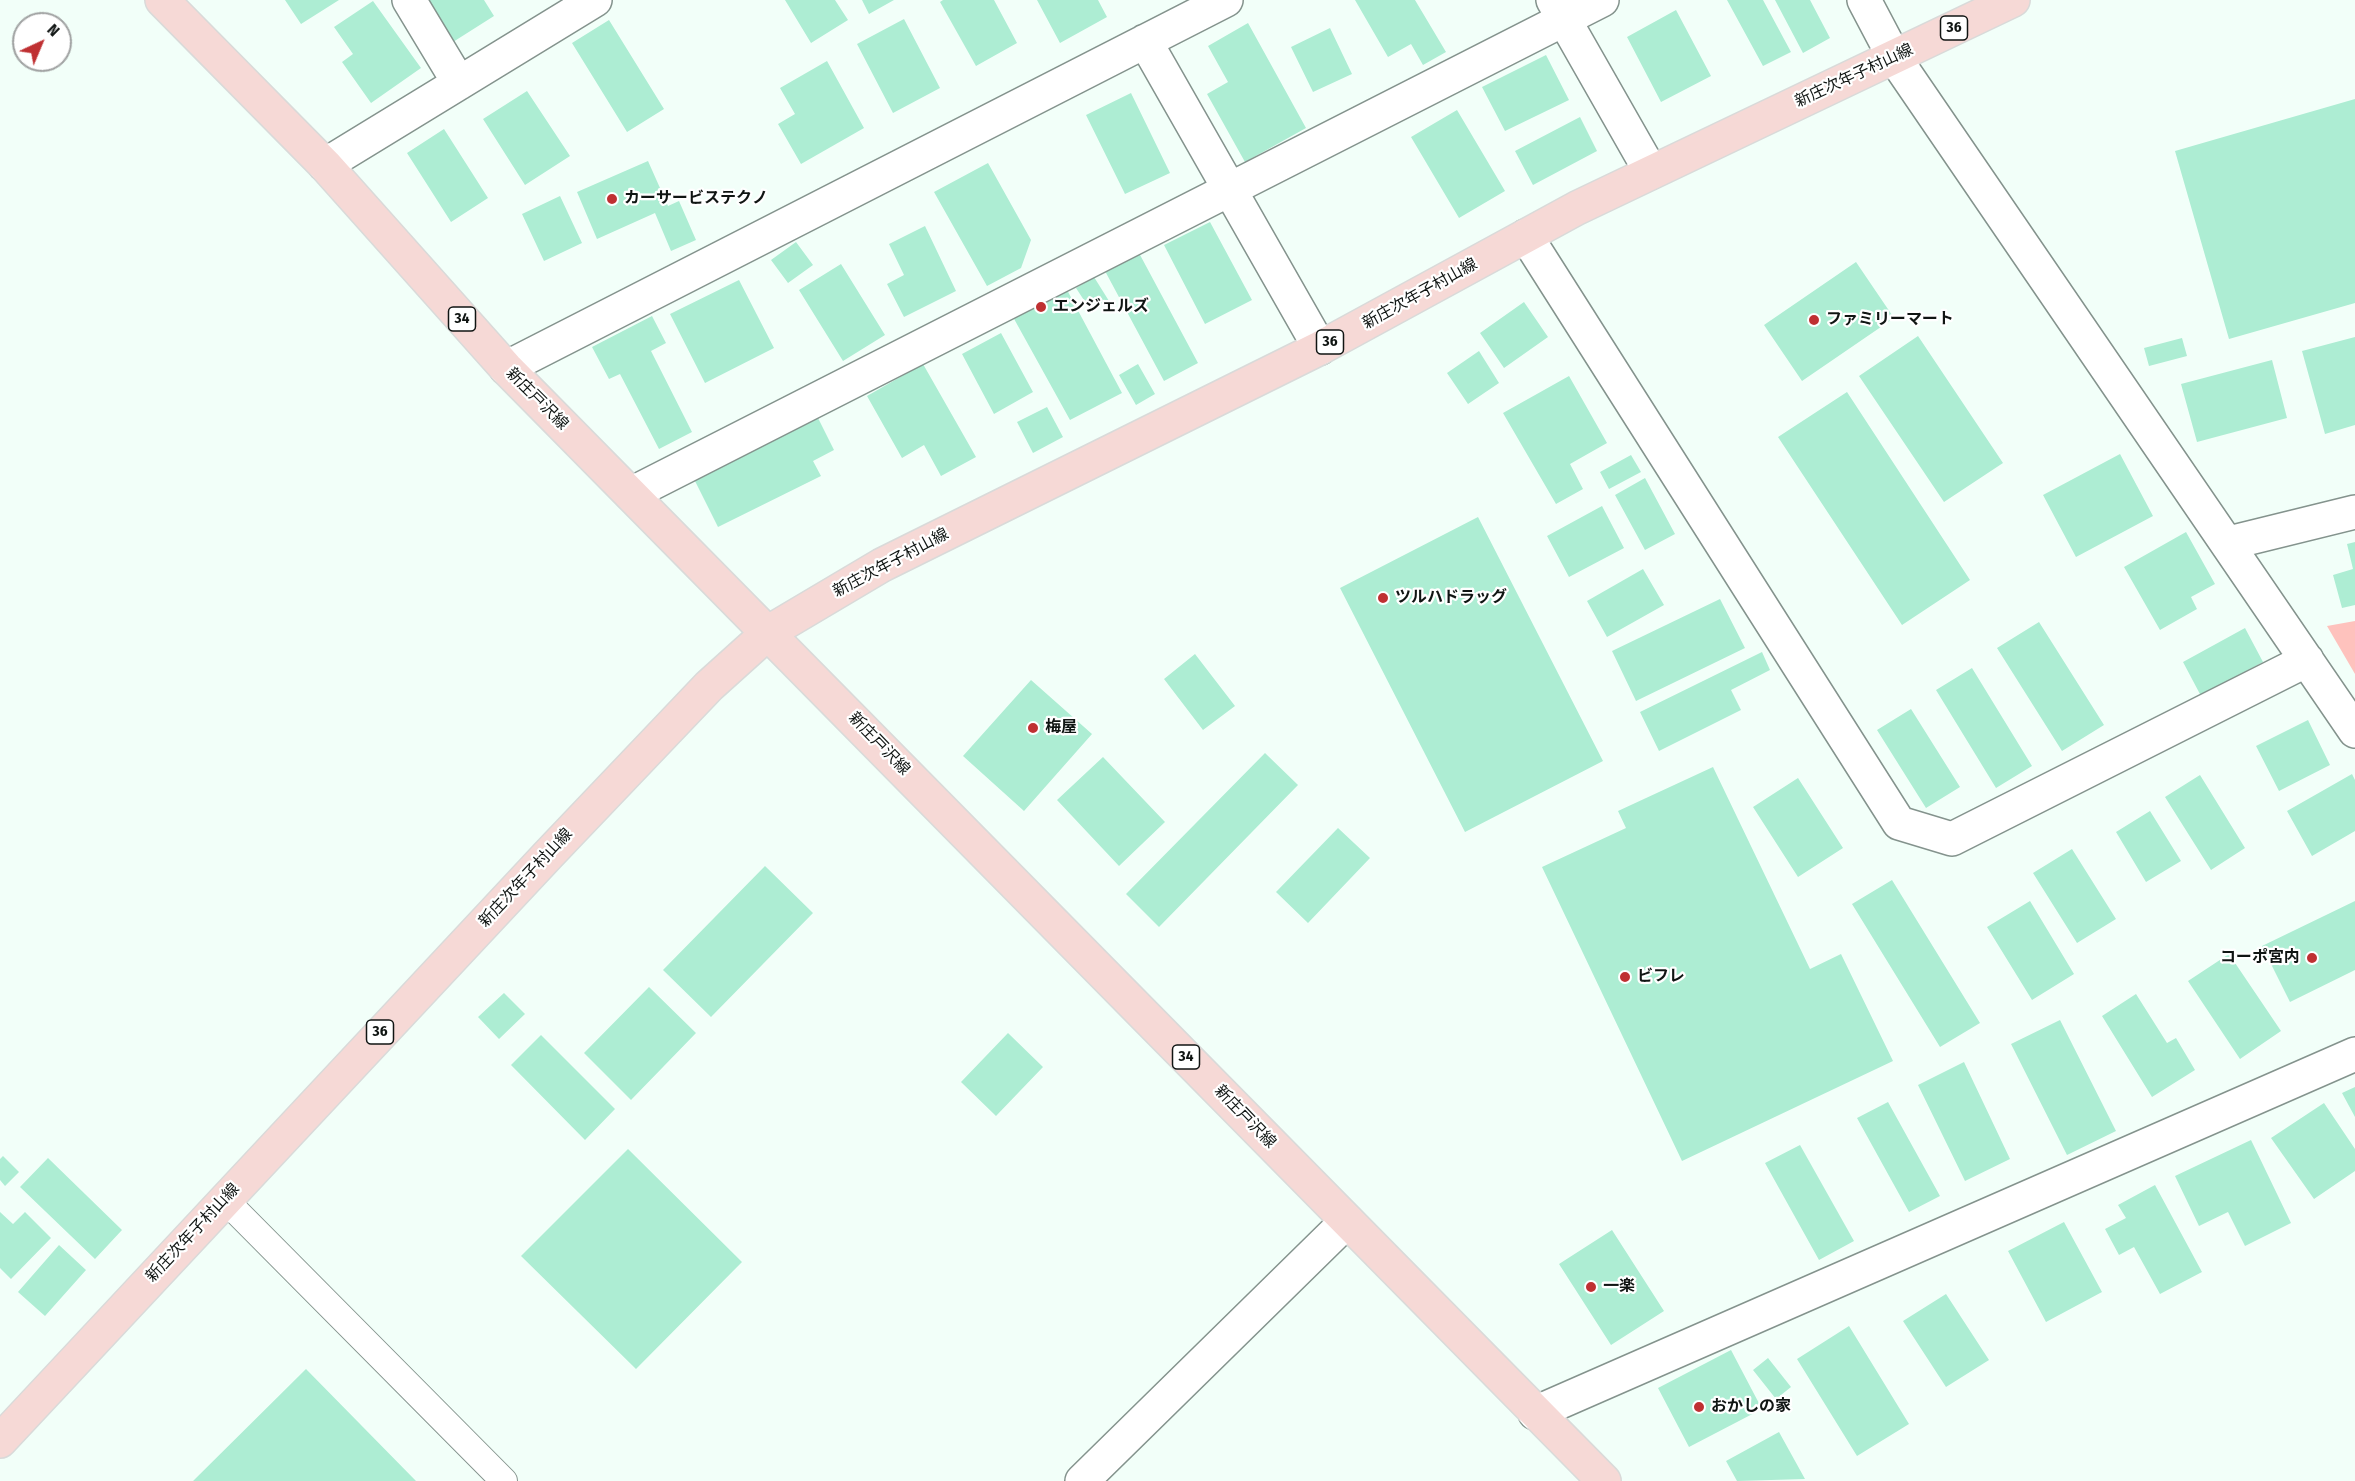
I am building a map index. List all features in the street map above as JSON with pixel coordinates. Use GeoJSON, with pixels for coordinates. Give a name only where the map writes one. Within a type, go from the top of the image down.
{"type":"FeatureCollection","features":[{"type":"Feature","properties":{"kind":"main road","name":"新庄戸沢線"},"geometry":{"type":"LineString","coordinates":[[162,0],[325,165],[506,368],[769,632],[1604,1481]]}},
{"type":"Feature","properties":{"kind":"main road","name":"新庄次年子村山線"},"geometry":{"type":"LineString","coordinates":[[0,1441],[224,1199],[693,703],[769,632],[882,565],[1320,348],[1526,236],[1651,172],[2013,0]]}},
{"type":"Feature","properties":{"kind":"street"},"geometry":{"type":"LineString","coordinates":[[409,0],[459,83]]}},
{"type":"Feature","properties":{"kind":"street"},"geometry":{"type":"LineString","coordinates":[[325,165],[595,0]]}},
{"type":"Feature","properties":{"kind":"street"},"geometry":{"type":"LineString","coordinates":[[506,368],[1226,0]]}},
{"type":"Feature","properties":{"kind":"street"},"geometry":{"type":"LineString","coordinates":[[631,494],[1230,188],[1559,10],[1602,0]]}},
{"type":"Feature","properties":{"kind":"street"},"geometry":{"type":"LineString","coordinates":[[1864,0],[1894,57],[2307,660],[2352,720]]}},
{"type":"Feature","properties":{"kind":"street"},"geometry":{"type":"LineString","coordinates":[[1559,10],[1651,172]]}},
{"type":"Feature","properties":{"kind":"street"},"geometry":{"type":"LineString","coordinates":[[1145,41],[1320,348]]}},
{"type":"Feature","properties":{"kind":"street"},"geometry":{"type":"LineString","coordinates":[[1526,236],[1899,823],[1952,839],[2307,660]]}},
{"type":"Feature","properties":{"kind":"street"},"geometry":{"type":"LineString","coordinates":[[2229,543],[2355,512]]}},
{"type":"Feature","properties":{"kind":"street"},"geometry":{"type":"LineString","coordinates":[[1535,1413],[2355,1054]]}},
{"type":"Feature","properties":{"kind":"street"},"geometry":{"type":"LineString","coordinates":[[1082,1481],[1347,1221]]}},
{"type":"Feature","properties":{"kind":"lane"},"geometry":{"type":"LineString","coordinates":[[224,1199],[504,1481]]}},
{"type":"Feature","properties":{"kind":"shaded area"},"geometry":{"type":"Polygon","coordinates":[[[2355,621],[2355,674],[2327,626],[2355,621]]]}},
{"type":"Feature","properties":{"kind":"building"},"geometry":{"type":"Polygon","coordinates":[[[285,0],[339,0],[301,24],[285,0]]]}},
{"type":"Feature","properties":{"kind":"building"},"geometry":{"type":"Polygon","coordinates":[[[426,0],[484,0],[494,16],[453,42],[426,0]]]}},
{"type":"Feature","properties":{"kind":"building"},"geometry":{"type":"Polygon","coordinates":[[[785,0],[835,0],[848,20],[811,43],[785,0]]]}},
{"type":"Feature","properties":{"kind":"building"},"geometry":{"type":"Polygon","coordinates":[[[862,0],[894,0],[869,14],[862,0]]]}},
{"type":"Feature","properties":{"kind":"building"},"geometry":{"type":"Polygon","coordinates":[[[943,0],[994,0],[1017,43],[976,66],[940,2],[943,0]]]}},
{"type":"Feature","properties":{"kind":"building"},"geometry":{"type":"Polygon","coordinates":[[[1037,0],[1098,0],[1107,17],[1060,43],[1037,0]]]}},
{"type":"Feature","properties":{"kind":"building"},"geometry":{"type":"Polygon","coordinates":[[[1355,0],[1415,0],[1446,52],[1423,65],[1411,44],[1388,57],[1355,0]]]}},
{"type":"Feature","properties":{"kind":"building"},"geometry":{"type":"Polygon","coordinates":[[[1727,0],[1763,0],[1791,52],[1763,66],[1727,0]]]}},
{"type":"Feature","properties":{"kind":"building"},"geometry":{"type":"Polygon","coordinates":[[[1775,0],[1810,0],[1830,38],[1803,53],[1775,0]]]}},
{"type":"Feature","properties":{"kind":"building"},"geometry":{"type":"Polygon","coordinates":[[[373,1],[421,68],[371,103],[342,62],[353,54],[334,27],[373,1]]]}},
{"type":"Feature","properties":{"kind":"building"},"geometry":{"type":"Polygon","coordinates":[[[1676,10],[1711,76],[1661,102],[1627,37],[1676,10]]]}},
{"type":"Feature","properties":{"kind":"building"},"geometry":{"type":"Polygon","coordinates":[[[904,19],[940,88],[893,113],[857,44],[904,19]]]}},
{"type":"Feature","properties":{"kind":"building"},"geometry":{"type":"Polygon","coordinates":[[[609,20],[664,109],[627,132],[572,43],[609,20]]]}},
{"type":"Feature","properties":{"kind":"building"},"geometry":{"type":"Polygon","coordinates":[[[1248,23],[1306,128],[1245,162],[1207,94],[1228,82],[1208,46],[1248,23]]]}},
{"type":"Feature","properties":{"kind":"building"},"geometry":{"type":"Polygon","coordinates":[[[1330,28],[1352,74],[1313,92],[1291,47],[1330,28]]]}},
{"type":"Feature","properties":{"kind":"building"},"geometry":{"type":"Polygon","coordinates":[[[1546,55],[1569,100],[1505,131],[1482,87],[1546,55]]]}},
{"type":"Feature","properties":{"kind":"building"},"geometry":{"type":"Polygon","coordinates":[[[827,61],[864,128],[801,164],[778,124],[795,114],[780,88],[827,61]]]}},
{"type":"Feature","properties":{"kind":"building"},"geometry":{"type":"Polygon","coordinates":[[[527,91],[570,156],[525,185],[483,119],[527,91]]]}},
{"type":"Feature","properties":{"kind":"building"},"geometry":{"type":"Polygon","coordinates":[[[1131,93],[1170,173],[1125,194],[1086,115],[1131,93]]]}},
{"type":"Feature","properties":{"kind":"building"},"geometry":{"type":"Polygon","coordinates":[[[2355,99],[2355,303],[2229,339],[2175,151],[2355,99]]]}},
{"type":"Feature","properties":{"kind":"building"},"geometry":{"type":"Polygon","coordinates":[[[1457,110],[1505,191],[1459,218],[1411,137],[1457,110]]]}},
{"type":"Feature","properties":{"kind":"building"},"geometry":{"type":"Polygon","coordinates":[[[1580,117],[1597,151],[1533,185],[1515,151],[1580,117]]]}},
{"type":"Feature","properties":{"kind":"building"},"geometry":{"type":"Polygon","coordinates":[[[444,129],[488,198],[451,222],[407,153],[444,129]]]}},
{"type":"Feature","properties":{"kind":"building"},"geometry":{"type":"Polygon","coordinates":[[[648,161],[668,206],[679,201],[696,240],[671,251],[655,213],[597,239],[577,192],[648,161]]]}},
{"type":"Feature","properties":{"kind":"building"},"geometry":{"type":"Polygon","coordinates":[[[988,163],[1031,240],[1021,268],[987,286],[934,192],[988,163]]]}},
{"type":"Feature","properties":{"kind":"building"},"geometry":{"type":"Polygon","coordinates":[[[560,196],[582,243],[544,261],[522,214],[560,196]]]}},
{"type":"Feature","properties":{"kind":"building"},"geometry":{"type":"Polygon","coordinates":[[[1210,222],[1252,300],[1205,324],[1164,245],[1210,222]]]}},
{"type":"Feature","properties":{"kind":"building"},"geometry":{"type":"Polygon","coordinates":[[[925,226],[956,291],[904,317],[887,284],[904,275],[889,244],[925,226]]]}},
{"type":"Feature","properties":{"kind":"building"},"geometry":{"type":"Polygon","coordinates":[[[796,242],[813,265],[788,283],[771,260],[796,242]]]}},
{"type":"Feature","properties":{"kind":"building"},"geometry":{"type":"Polygon","coordinates":[[[1139,253],[1198,363],[1164,381],[1105,271],[1139,253]]]}},
{"type":"Feature","properties":{"kind":"building"},"geometry":{"type":"Polygon","coordinates":[[[1856,262],[1894,318],[1802,381],[1764,325],[1856,262]]]}},
{"type":"Feature","properties":{"kind":"building"},"geometry":{"type":"Polygon","coordinates":[[[841,264],[885,335],[843,361],[799,290],[841,264]]]}},
{"type":"Feature","properties":{"kind":"building"},"geometry":{"type":"Polygon","coordinates":[[[1094,277],[1109,301],[1091,311],[1076,288],[1094,277]]]}},
{"type":"Feature","properties":{"kind":"building"},"geometry":{"type":"Polygon","coordinates":[[[739,280],[774,348],[705,383],[670,314],[739,280]]]}},
{"type":"Feature","properties":{"kind":"building"},"geometry":{"type":"Polygon","coordinates":[[[1066,288],[1122,393],[1070,420],[1013,317],[1066,288]]]}},
{"type":"Feature","properties":{"kind":"building"},"geometry":{"type":"Polygon","coordinates":[[[1524,302],[1548,337],[1504,368],[1480,333],[1524,302]]]}},
{"type":"Feature","properties":{"kind":"building"},"geometry":{"type":"Polygon","coordinates":[[[652,316],[666,343],[651,351],[692,432],[659,449],[620,374],[609,379],[592,347],[652,316]]]}},
{"type":"Feature","properties":{"kind":"building"},"geometry":{"type":"Polygon","coordinates":[[[1001,333],[1033,392],[994,414],[962,354],[1001,333]]]}},
{"type":"Feature","properties":{"kind":"building"},"geometry":{"type":"Polygon","coordinates":[[[1918,336],[2003,463],[1944,502],[1859,376],[1918,336]]]}},
{"type":"Feature","properties":{"kind":"building"},"geometry":{"type":"Polygon","coordinates":[[[2355,337],[2355,425],[2325,434],[2302,351],[2355,337]]]}},
{"type":"Feature","properties":{"kind":"building"},"geometry":{"type":"Polygon","coordinates":[[[2182,338],[2187,356],[2149,366],[2144,348],[2182,338]]]}},
{"type":"Feature","properties":{"kind":"building"},"geometry":{"type":"Polygon","coordinates":[[[1479,351],[1499,383],[1468,404],[1447,373],[1479,351]]]}},
{"type":"Feature","properties":{"kind":"building"},"geometry":{"type":"Polygon","coordinates":[[[2272,360],[2287,418],[2197,442],[2181,384],[2272,360]]]}},
{"type":"Feature","properties":{"kind":"building"},"geometry":{"type":"Polygon","coordinates":[[[923,364],[976,457],[941,476],[924,445],[902,458],[867,396],[923,364]]]}},
{"type":"Feature","properties":{"kind":"building"},"geometry":{"type":"Polygon","coordinates":[[[1138,364],[1155,394],[1136,405],[1119,375],[1138,364]]]}},
{"type":"Feature","properties":{"kind":"building"},"geometry":{"type":"Polygon","coordinates":[[[1569,376],[1607,443],[1570,464],[1583,489],[1556,504],[1503,413],[1569,376]]]}},
{"type":"Feature","properties":{"kind":"building"},"geometry":{"type":"Polygon","coordinates":[[[1847,392],[1970,580],[1902,625],[1778,437],[1847,392]]]}},
{"type":"Feature","properties":{"kind":"building"},"geometry":{"type":"Polygon","coordinates":[[[1047,407],[1063,437],[1033,453],[1017,422],[1047,407]]]}},
{"type":"Feature","properties":{"kind":"building"},"geometry":{"type":"Polygon","coordinates":[[[818,418],[834,450],[813,461],[821,476],[718,527],[694,479],[818,418]]]}},
{"type":"Feature","properties":{"kind":"building"},"geometry":{"type":"Polygon","coordinates":[[[2120,454],[2153,516],[2076,557],[2043,495],[2120,454]]]}},
{"type":"Feature","properties":{"kind":"building"},"geometry":{"type":"Polygon","coordinates":[[[1631,455],[1641,472],[1609,489],[1600,472],[1631,455]]]}},
{"type":"Feature","properties":{"kind":"building"},"geometry":{"type":"Polygon","coordinates":[[[1645,478],[1675,534],[1645,550],[1615,495],[1645,478]]]}},
{"type":"Feature","properties":{"kind":"building"},"geometry":{"type":"Polygon","coordinates":[[[1602,506],[1624,548],[1569,577],[1547,536],[1602,506]]]}},
{"type":"Feature","properties":{"kind":"building"},"geometry":{"type":"Polygon","coordinates":[[[1478,517],[1603,761],[1465,832],[1340,588],[1478,517]]]}},
{"type":"Feature","properties":{"kind":"building"},"geometry":{"type":"Polygon","coordinates":[[[2186,532],[2215,584],[2191,597],[2197,609],[2160,630],[2124,567],[2186,532]]]}},
{"type":"Feature","properties":{"kind":"building"},"geometry":{"type":"Polygon","coordinates":[[[2355,542],[2355,605],[2342,608],[2333,575],[2353,569],[2347,544],[2355,542]]]}},
{"type":"Feature","properties":{"kind":"building"},"geometry":{"type":"Polygon","coordinates":[[[1643,569],[1664,605],[1607,637],[1587,601],[1643,569]]]}},
{"type":"Feature","properties":{"kind":"building"},"geometry":{"type":"Polygon","coordinates":[[[1720,599],[1745,648],[1636,701],[1612,651],[1720,599]]]}},
{"type":"Feature","properties":{"kind":"building"},"geometry":{"type":"Polygon","coordinates":[[[2039,622],[2104,725],[2062,751],[1997,648],[2039,622]]]}},
{"type":"Feature","properties":{"kind":"building"},"geometry":{"type":"Polygon","coordinates":[[[2245,628],[2263,662],[2201,696],[2183,662],[2245,628]]]}},
{"type":"Feature","properties":{"kind":"building"},"geometry":{"type":"Polygon","coordinates":[[[1762,652],[1770,670],[1731,690],[1741,710],[1659,751],[1640,712],[1762,652]]]}},
{"type":"Feature","properties":{"kind":"building"},"geometry":{"type":"Polygon","coordinates":[[[1195,654],[1235,706],[1203,730],[1164,679],[1195,654]]]}},
{"type":"Feature","properties":{"kind":"building"},"geometry":{"type":"Polygon","coordinates":[[[1972,668],[2032,766],[1996,788],[1936,690],[1972,668]]]}},
{"type":"Feature","properties":{"kind":"building"},"geometry":{"type":"Polygon","coordinates":[[[1031,680],[1092,734],[1024,811],[963,756],[1031,680]]]}},
{"type":"Feature","properties":{"kind":"building"},"geometry":{"type":"Polygon","coordinates":[[[1911,709],[1960,787],[1926,808],[1877,730],[1911,709]]]}},
{"type":"Feature","properties":{"kind":"building"},"geometry":{"type":"Polygon","coordinates":[[[2308,720],[2330,765],[2279,791],[2256,746],[2308,720]]]}},
{"type":"Feature","properties":{"kind":"building"},"geometry":{"type":"Polygon","coordinates":[[[1265,753],[1298,785],[1159,927],[1126,894],[1265,753]]]}},
{"type":"Feature","properties":{"kind":"building"},"geometry":{"type":"Polygon","coordinates":[[[1103,757],[1165,822],[1119,866],[1057,800],[1103,757]]]}},
{"type":"Feature","properties":{"kind":"building"},"geometry":{"type":"Polygon","coordinates":[[[1713,767],[1810,969],[1841,954],[1893,1061],[1682,1161],[1542,867],[1626,828],[1618,811],[1713,767]]]}},
{"type":"Feature","properties":{"kind":"building"},"geometry":{"type":"Polygon","coordinates":[[[2352,774],[2355,780],[2355,831],[2312,856],[2287,811],[2352,774]]]}},
{"type":"Feature","properties":{"kind":"building"},"geometry":{"type":"Polygon","coordinates":[[[2200,775],[2245,848],[2211,870],[2165,797],[2200,775]]]}},
{"type":"Feature","properties":{"kind":"building"},"geometry":{"type":"Polygon","coordinates":[[[1798,778],[1843,848],[1798,877],[1753,807],[1798,778]]]}},
{"type":"Feature","properties":{"kind":"building"},"geometry":{"type":"Polygon","coordinates":[[[2150,811],[2181,861],[2146,882],[2116,832],[2150,811]]]}},
{"type":"Feature","properties":{"kind":"building"},"geometry":{"type":"Polygon","coordinates":[[[1338,828],[1370,858],[1308,923],[1276,892],[1338,828]]]}},
{"type":"Feature","properties":{"kind":"building"},"geometry":{"type":"Polygon","coordinates":[[[2072,849],[2116,919],[2077,943],[2033,873],[2072,849]]]}},
{"type":"Feature","properties":{"kind":"building"},"geometry":{"type":"Polygon","coordinates":[[[765,866],[813,913],[711,1017],[663,970],[765,866]]]}},
{"type":"Feature","properties":{"kind":"building"},"geometry":{"type":"Polygon","coordinates":[[[1892,880],[1980,1023],[1940,1047],[1852,904],[1892,880]]]}},
{"type":"Feature","properties":{"kind":"building"},"geometry":{"type":"Polygon","coordinates":[[[2030,901],[2074,974],[2032,1000],[1987,927],[2030,901]]]}},
{"type":"Feature","properties":{"kind":"building","name":"コーポ宮内"},"geometry":{"type":"Polygon","coordinates":[[[2355,901],[2355,970],[2290,1002],[2262,946],[2355,901]]]}},
{"type":"Feature","properties":{"kind":"building"},"geometry":{"type":"Polygon","coordinates":[[[2229,954],[2281,1031],[2240,1059],[2188,981],[2229,954]]]}},
{"type":"Feature","properties":{"kind":"building"},"geometry":{"type":"Polygon","coordinates":[[[649,987],[696,1033],[631,1100],[584,1053],[649,987]]]}},
{"type":"Feature","properties":{"kind":"building"},"geometry":{"type":"Polygon","coordinates":[[[504,993],[525,1014],[499,1039],[478,1017],[504,993]]]}},
{"type":"Feature","properties":{"kind":"building"},"geometry":{"type":"Polygon","coordinates":[[[2136,994],[2167,1043],[2176,1038],[2195,1070],[2152,1097],[2102,1016],[2136,994]]]}},
{"type":"Feature","properties":{"kind":"building"},"geometry":{"type":"Polygon","coordinates":[[[2060,1020],[2116,1131],[2067,1155],[2011,1044],[2060,1020]]]}},
{"type":"Feature","properties":{"kind":"building"},"geometry":{"type":"Polygon","coordinates":[[[1008,1033],[1043,1067],[996,1116],[961,1082],[1008,1033]]]}},
{"type":"Feature","properties":{"kind":"building"},"geometry":{"type":"Polygon","coordinates":[[[541,1035],[615,1109],[585,1140],[511,1065],[541,1035]]]}},
{"type":"Feature","properties":{"kind":"building"},"geometry":{"type":"Polygon","coordinates":[[[1964,1062],[2010,1159],[1965,1181],[1918,1085],[1964,1062]]]}},
{"type":"Feature","properties":{"kind":"building"},"geometry":{"type":"Polygon","coordinates":[[[2355,1087],[2355,1117],[2342,1093],[2355,1087]]]}},
{"type":"Feature","properties":{"kind":"building"},"geometry":{"type":"Polygon","coordinates":[[[1888,1102],[1940,1196],[1909,1212],[1857,1118],[1888,1102]]]}},
{"type":"Feature","properties":{"kind":"building"},"geometry":{"type":"Polygon","coordinates":[[[2324,1103],[2355,1149],[2355,1171],[2314,1199],[2271,1138],[2324,1103]]]}},
{"type":"Feature","properties":{"kind":"building"},"geometry":{"type":"Polygon","coordinates":[[[2251,1140],[2291,1223],[2245,1246],[2228,1212],[2199,1226],[2175,1176],[2251,1140]]]}},
{"type":"Feature","properties":{"kind":"building"},"geometry":{"type":"Polygon","coordinates":[[[1800,1145],[1854,1241],[1819,1260],[1765,1163],[1800,1145]]]}},
{"type":"Feature","properties":{"kind":"building"},"geometry":{"type":"Polygon","coordinates":[[[628,1149],[742,1262],[636,1369],[521,1256],[628,1149]]]}},
{"type":"Feature","properties":{"kind":"building"},"geometry":{"type":"Polygon","coordinates":[[[3,1156],[19,1172],[5,1186],[0,1180],[0,1159],[3,1156]]]}},
{"type":"Feature","properties":{"kind":"building"},"geometry":{"type":"Polygon","coordinates":[[[48,1158],[122,1230],[95,1259],[20,1187],[48,1158]]]}},
{"type":"Feature","properties":{"kind":"building"},"geometry":{"type":"Polygon","coordinates":[[[2155,1185],[2202,1272],[2160,1294],[2134,1247],[2119,1255],[2105,1229],[2126,1218],[2118,1205],[2155,1185]]]}},
{"type":"Feature","properties":{"kind":"building"},"geometry":{"type":"Polygon","coordinates":[[[0,1212],[13,1224],[25,1212],[51,1238],[11,1279],[0,1268],[0,1212]]]}},
{"type":"Feature","properties":{"kind":"building"},"geometry":{"type":"Polygon","coordinates":[[[2064,1222],[2102,1292],[2046,1322],[2008,1251],[2064,1222]]]}},
{"type":"Feature","properties":{"kind":"building"},"geometry":{"type":"Polygon","coordinates":[[[1612,1230],[1664,1311],[1611,1345],[1559,1264],[1612,1230]]]}},
{"type":"Feature","properties":{"kind":"building"},"geometry":{"type":"Polygon","coordinates":[[[59,1245],[86,1270],[45,1316],[18,1292],[59,1245]]]}},
{"type":"Feature","properties":{"kind":"building"},"geometry":{"type":"Polygon","coordinates":[[[1946,1294],[1989,1360],[1946,1387],[1903,1321],[1946,1294]]]}},
{"type":"Feature","properties":{"kind":"building"},"geometry":{"type":"Polygon","coordinates":[[[1849,1326],[1909,1424],[1857,1456],[1797,1359],[1849,1326]]]}},
{"type":"Feature","properties":{"kind":"building"},"geometry":{"type":"Polygon","coordinates":[[[1731,1350],[1762,1409],[1689,1447],[1658,1388],[1731,1350]]]}},
{"type":"Feature","properties":{"kind":"building"},"geometry":{"type":"Polygon","coordinates":[[[1768,1358],[1791,1387],[1776,1399],[1753,1370],[1768,1358]]]}},
{"type":"Feature","properties":{"kind":"building"},"geometry":{"type":"Polygon","coordinates":[[[306,1369],[416,1481],[193,1481],[306,1369]]]}},
{"type":"Feature","properties":{"kind":"building"},"geometry":{"type":"Polygon","coordinates":[[[1779,1432],[1805,1479],[1737,1481],[1726,1461],[1779,1432]]]}},
{"type":"Feature","properties":{"kind":"place","name":"カーサービステクノ"},"geometry":{"type":"Point","coordinates":[612,199]}},
{"type":"Feature","properties":{"kind":"place","name":"エンジェルズ"},"geometry":{"type":"Point","coordinates":[1041,307]}},
{"type":"Feature","properties":{"kind":"place","name":"ファミリーマート"},"geometry":{"type":"Point","coordinates":[1814,320]}},
{"type":"Feature","properties":{"kind":"place","name":"ツルハドラッグ"},"geometry":{"type":"Point","coordinates":[1383,598]}},
{"type":"Feature","properties":{"kind":"place","name":"梅屋"},"geometry":{"type":"Point","coordinates":[1033,728]}},
{"type":"Feature","properties":{"kind":"place","name":"コーポ宮内"},"geometry":{"type":"Point","coordinates":[2312,958]}},
{"type":"Feature","properties":{"kind":"place","name":"ビフレ"},"geometry":{"type":"Point","coordinates":[1625,977]}},
{"type":"Feature","properties":{"kind":"place","name":"一楽"},"geometry":{"type":"Point","coordinates":[1591,1287]}},
{"type":"Feature","properties":{"kind":"place","name":"おかしの家"},"geometry":{"type":"Point","coordinates":[1699,1407]}}]}
